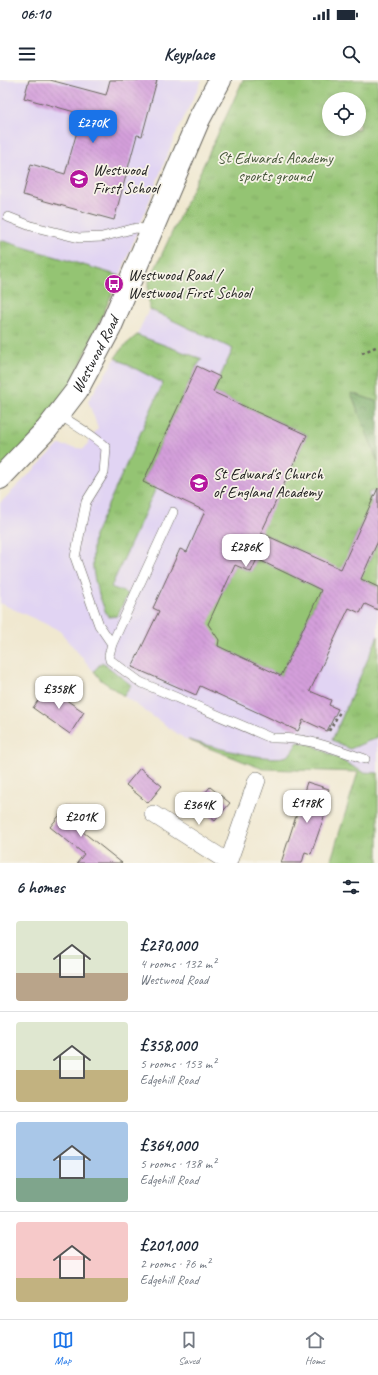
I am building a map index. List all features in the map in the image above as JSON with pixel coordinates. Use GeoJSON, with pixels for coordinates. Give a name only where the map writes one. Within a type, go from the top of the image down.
{"type":"FeatureCollection","features":[{"type":"Feature","properties":{"kind":"street","name":"Westwood Road"},"geometry":{"type":"LineString","coordinates":[[0,478],[16,463],[77,390],[110,328],[199,119],[220,80]]}},
{"type":"Feature","properties":{"kind":"street"},"geometry":{"type":"LineString","coordinates":[[153,814],[228,863],[257,780]]}},
{"type":"Feature","properties":{"kind":"lane"},"geometry":{"type":"LineString","coordinates":[[8,217],[31,226],[79,238],[102,237],[136,228],[151,230]]}},
{"type":"Feature","properties":{"kind":"lane"},"geometry":{"type":"LineString","coordinates":[[58,414],[92,438],[99,441],[106,448],[104,472],[86,502],[75,557],[99,625],[112,644]]}},
{"type":"Feature","properties":{"kind":"lane"},"geometry":{"type":"LineString","coordinates":[[173,512],[112,644],[109,655],[110,660],[140,682],[271,738],[295,737],[322,744],[365,759]]}},
{"type":"Feature","properties":{"kind":"path"},"geometry":{"type":"LineString","coordinates":[[362,353],[378,346]]}},
{"type":"Feature","properties":{"kind":"path"},"geometry":{"type":"LineString","coordinates":[[322,744],[341,710]]}},
{"type":"Feature","properties":{"kind":"shaded area","name":"Westwood First School"},"geometry":{"type":"Polygon","coordinates":[[[0,80],[202,80],[174,138],[120,276],[0,240],[0,80]]]}},
{"type":"Feature","properties":{"kind":"shaded area","name":"St Edward's Church of England Academy"},"geometry":{"type":"Polygon","coordinates":[[[243,80],[378,80],[378,349],[341,366],[378,462],[378,863],[330,863],[358,772],[263,769],[185,739],[101,680],[59,630],[0,603],[0,503],[59,445],[84,449],[98,428],[88,401],[122,348],[137,335],[149,309],[148,284],[243,80]]]}},
{"type":"Feature","properties":{"kind":"green space","name":"St Edwards Academy sports ground"},"geometry":{"type":"Polygon","coordinates":[[[243,80],[378,80],[378,402],[352,393],[378,462],[378,490],[368,493],[373,510],[366,514],[348,553],[369,562],[378,541],[378,587],[251,528],[272,509],[307,435],[213,392],[233,349],[149,309],[148,284],[243,80]]]}},
{"type":"Feature","properties":{"kind":"green space"},"geometry":{"type":"Polygon","coordinates":[[[0,240],[120,276],[58,414],[0,478],[0,240]]]}},
{"type":"Feature","properties":{"kind":"green space"},"geometry":{"type":"Polygon","coordinates":[[[137,335],[202,359],[197,366],[143,482],[156,488],[111,587],[128,594],[117,616],[109,617],[106,613],[94,576],[92,558],[94,536],[163,383],[115,358],[122,348],[137,335]]]}},
{"type":"Feature","properties":{"kind":"green space"},"geometry":{"type":"Polygon","coordinates":[[[351,393],[378,402],[378,462],[351,393]]]}},
{"type":"Feature","properties":{"kind":"green space"},"geometry":{"type":"Polygon","coordinates":[[[257,559],[321,590],[281,676],[218,646],[205,628],[235,565],[251,572],[257,559]]]}},
{"type":"Feature","properties":{"kind":"green space"},"geometry":{"type":"Polygon","coordinates":[[[378,636],[378,737],[350,749],[332,740],[378,636]]]}},
{"type":"Feature","properties":{"kind":"green space"},"geometry":{"type":"Polygon","coordinates":[[[102,662],[131,685],[124,696],[101,680],[94,671],[102,662]]]}},
{"type":"Feature","properties":{"kind":"green space"},"geometry":{"type":"Polygon","coordinates":[[[188,740],[224,750],[270,758],[289,755],[298,742],[313,745],[363,772],[378,773],[378,863],[330,863],[358,772],[263,769],[188,740]]]}},
{"type":"Feature","properties":{"kind":"building"},"geometry":{"type":"Polygon","coordinates":[[[29,80],[50,80],[106,95],[110,80],[157,80],[142,136],[137,135],[114,220],[23,195],[31,164],[65,174],[82,114],[24,98],[29,80]]]}},
{"type":"Feature","properties":{"kind":"building"},"geometry":{"type":"Polygon","coordinates":[[[197,366],[220,377],[213,392],[307,435],[261,533],[341,569],[378,488],[378,541],[361,579],[378,587],[378,610],[365,604],[360,613],[349,608],[310,691],[331,700],[329,705],[338,709],[327,731],[303,720],[298,731],[200,686],[196,695],[132,667],[159,611],[153,608],[180,549],[187,552],[205,511],[143,482],[197,366]],[[257,559],[251,572],[235,565],[208,624],[219,640],[218,646],[281,676],[321,590],[257,559]]]}},
{"type":"Feature","properties":{"kind":"building"},"geometry":{"type":"Polygon","coordinates":[[[47,687],[84,712],[70,734],[33,708],[47,687]]]}},
{"type":"Feature","properties":{"kind":"building"},"geometry":{"type":"Polygon","coordinates":[[[140,768],[162,786],[148,803],[126,785],[140,768]]]}},
{"type":"Feature","properties":{"kind":"building"},"geometry":{"type":"Polygon","coordinates":[[[307,782],[329,789],[325,799],[329,801],[323,820],[311,854],[305,852],[302,863],[281,863],[307,782]]]}},
{"type":"Feature","properties":{"kind":"building"},"geometry":{"type":"Polygon","coordinates":[[[210,787],[230,803],[215,821],[195,805],[210,787]]]}},
{"type":"Feature","properties":{"kind":"building"},"geometry":{"type":"Polygon","coordinates":[[[67,806],[90,824],[83,832],[122,863],[77,863],[84,854],[50,827],[67,806]]]}},
{"type":"Feature","properties":{"kind":"place","name":"Westwood First School"},"geometry":{"type":"Point","coordinates":[79,179]}},
{"type":"Feature","properties":{"kind":"place","name":"Westwood Road / Westwood First School"},"geometry":{"type":"Point","coordinates":[114,284]}},
{"type":"Feature","properties":{"kind":"place","name":"St Edward's Church of England Academy"},"geometry":{"type":"Point","coordinates":[199,483]}}]}
